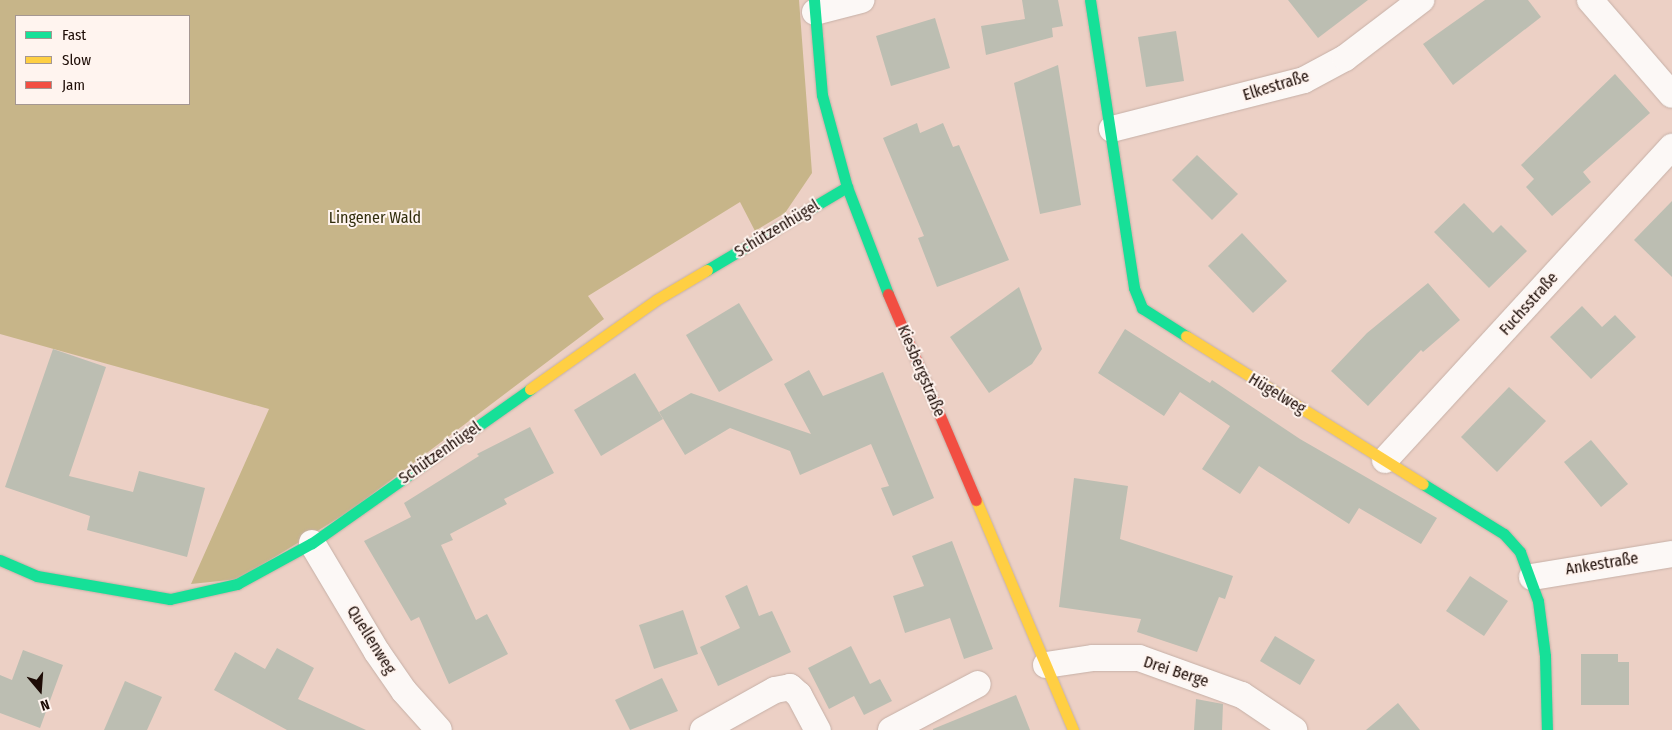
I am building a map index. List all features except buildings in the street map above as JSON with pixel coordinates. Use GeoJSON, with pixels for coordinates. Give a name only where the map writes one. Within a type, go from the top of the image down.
{"type":"FeatureCollection","features":[{"type":"Feature","properties":{"kind":"street"},"geometry":{"type":"LineString","coordinates":[[815,6],[861,0]]}},
{"type":"Feature","properties":{"kind":"street","name":"Hügelweg"},"geometry":{"type":"LineString","coordinates":[[1090,0],[1112,129],[1134,288],[1142,308],[1504,534],[1520,552],[1532,577],[1545,656],[1547,730]]}},
{"type":"Feature","properties":{"kind":"street","name":"Elkestraße"},"geometry":{"type":"LineString","coordinates":[[1112,129],[1304,80],[1345,58],[1421,0]]}},
{"type":"Feature","properties":{"kind":"street"},"geometry":{"type":"LineString","coordinates":[[1590,0],[1672,95]]}},
{"type":"Feature","properties":{"kind":"street","name":"Kiesbergstraße"},"geometry":{"type":"LineString","coordinates":[[815,6],[822,95],[847,187],[886,289],[1072,730]]}},
{"type":"Feature","properties":{"kind":"street","name":"Fuchsstraße"},"geometry":{"type":"LineString","coordinates":[[1385,460],[1672,147]]}},
{"type":"Feature","properties":{"kind":"street","name":"Schützenhügel"},"geometry":{"type":"LineString","coordinates":[[0,560],[37,576],[170,599],[205,594],[237,584],[312,543],[656,300],[847,187]]}},
{"type":"Feature","properties":{"kind":"street","name":"Quellenweg"},"geometry":{"type":"LineString","coordinates":[[312,543],[377,652],[404,691],[439,730]]}},
{"type":"Feature","properties":{"kind":"street","name":"Ankestraße"},"geometry":{"type":"LineString","coordinates":[[1532,577],[1672,554]]}},
{"type":"Feature","properties":{"kind":"street","name":"Drei Berge"},"geometry":{"type":"LineString","coordinates":[[1046,666],[1094,658],[1138,658],[1242,695],[1294,730]]}},
{"type":"Feature","properties":{"kind":"street"},"geometry":{"type":"LineString","coordinates":[[891,730],[978,684]]}},
{"type":"Feature","properties":{"kind":"street"},"geometry":{"type":"LineString","coordinates":[[703,730],[775,690],[790,687],[799,694],[818,730]]}},
{"type":"Feature","properties":{"kind":"green space","name":"Lingener Wald"},"geometry":{"type":"Polygon","coordinates":[[[0,0],[799,0],[812,173],[785,213],[755,231],[740,202],[588,296],[604,319],[350,511],[239,579],[191,584],[269,409],[0,334],[0,0]]]}},
{"type":"Feature","properties":{"kind":"traffic: fast"},"geometry":{"type":"LineString","coordinates":[[814,0],[822,95],[847,187],[888,294]]}},
{"type":"Feature","properties":{"kind":"traffic: fast"},"geometry":{"type":"LineString","coordinates":[[1090,0],[1134,288],[1142,308],[1186,336]]}},
{"type":"Feature","properties":{"kind":"traffic: fast"},"geometry":{"type":"LineString","coordinates":[[707,270],[847,187]]}},
{"type":"Feature","properties":{"kind":"traffic: fast"},"geometry":{"type":"LineString","coordinates":[[0,560],[37,576],[170,599],[237,584],[312,543],[530,389]]}},
{"type":"Feature","properties":{"kind":"traffic: fast"},"geometry":{"type":"LineString","coordinates":[[1423,484],[1504,534],[1520,552],[1538,601],[1545,656],[1547,730]]}},
{"type":"Feature","properties":{"kind":"traffic: slow"},"geometry":{"type":"LineString","coordinates":[[530,389],[656,300],[707,270]]}},
{"type":"Feature","properties":{"kind":"traffic: slow"},"geometry":{"type":"LineString","coordinates":[[1186,336],[1423,484]]}},
{"type":"Feature","properties":{"kind":"traffic: slow"},"geometry":{"type":"LineString","coordinates":[[976,500],[1073,730]]}},
{"type":"Feature","properties":{"kind":"traffic: jam"},"geometry":{"type":"LineString","coordinates":[[888,294],[976,500]]}}]}
